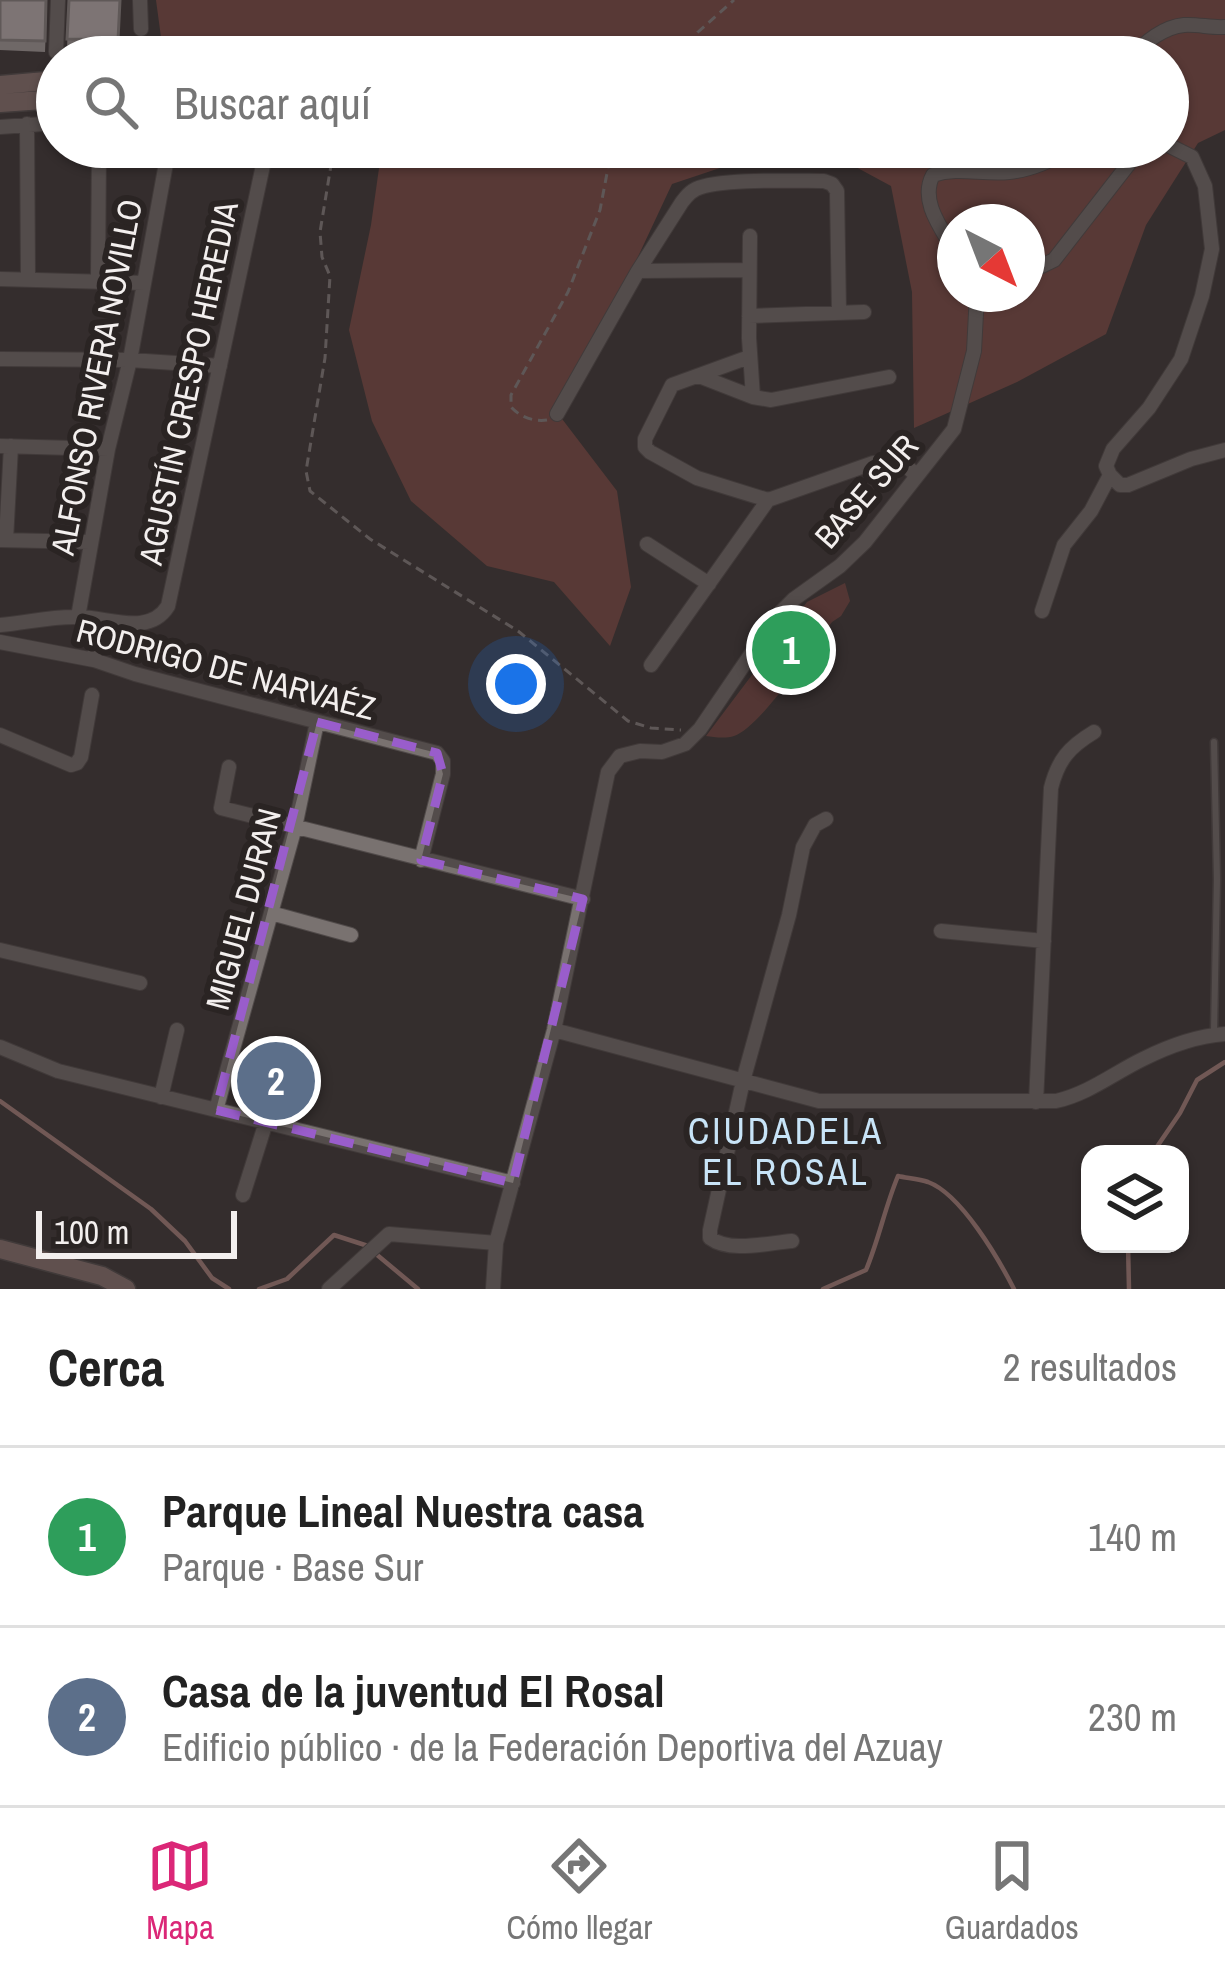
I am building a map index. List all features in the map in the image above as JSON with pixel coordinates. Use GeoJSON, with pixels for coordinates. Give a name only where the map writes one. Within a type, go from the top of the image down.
{"type":"FeatureCollection","features":[{"type":"Feature","properties":{"kind":"street"},"geometry":{"type":"LineString","coordinates":[[57,36],[58,0]]}},
{"type":"Feature","properties":{"kind":"street"},"geometry":{"type":"LineString","coordinates":[[140,0],[141,29]]}},
{"type":"Feature","properties":{"kind":"street"},"geometry":{"type":"LineString","coordinates":[[1158,36],[1186,25],[1225,27]]}},
{"type":"Feature","properties":{"kind":"street"},"geometry":{"type":"LineString","coordinates":[[0,85],[36,82]]}},
{"type":"Feature","properties":{"kind":"street"},"geometry":{"type":"LineString","coordinates":[[0,103],[36,100]]}},
{"type":"Feature","properties":{"kind":"street"},"geometry":{"type":"LineString","coordinates":[[0,127],[36,123]]}},
{"type":"Feature","properties":{"kind":"street"},"geometry":{"type":"LineString","coordinates":[[27,124],[28,278]]}},
{"type":"Feature","properties":{"kind":"street"},"geometry":{"type":"LineString","coordinates":[[1189,156],[1204,186],[1219,249],[1181,359],[1106,466],[1120,485],[1128,485],[1225,450]]}},
{"type":"Feature","properties":{"kind":"street"},"geometry":{"type":"LineString","coordinates":[[98,168],[98,280]]}},
{"type":"Feature","properties":{"kind":"street","name":"ALFONSO RIVERA NOVILLO"},"geometry":{"type":"LineString","coordinates":[[77,617],[165,168]]}},
{"type":"Feature","properties":{"kind":"street","name":"AGUSTÍN CRESPO HEREDIA"},"geometry":{"type":"LineString","coordinates":[[98,620],[150,622],[168,606],[262,168]]}},
{"type":"Feature","properties":{"kind":"street"},"geometry":{"type":"LineString","coordinates":[[937,219],[927,186],[933,175],[949,170],[1012,172],[1024,168]]}},
{"type":"Feature","properties":{"kind":"street"},"geometry":{"type":"LineString","coordinates":[[1045,264],[1054,260],[1126,168]]}},
{"type":"Feature","properties":{"kind":"street"},"geometry":{"type":"LineString","coordinates":[[557,414],[638,271],[690,191],[703,186],[832,184],[837,190],[839,312]]}},
{"type":"Feature","properties":{"kind":"street"},"geometry":{"type":"LineString","coordinates":[[749,236],[753,398]]}},
{"type":"Feature","properties":{"kind":"street"},"geometry":{"type":"LineString","coordinates":[[638,271],[748,270]]}},
{"type":"Feature","properties":{"kind":"street"},"geometry":{"type":"LineString","coordinates":[[0,279],[144,283]]}},
{"type":"Feature","properties":{"kind":"street"},"geometry":{"type":"LineString","coordinates":[[749,316],[864,312]]}},
{"type":"Feature","properties":{"kind":"street","name":"BASE SUR"},"geometry":{"type":"LineString","coordinates":[[700,729],[777,616],[865,542],[954,429],[974,351],[976,312]]}},
{"type":"Feature","properties":{"kind":"street"},"geometry":{"type":"LineString","coordinates":[[749,357],[672,386],[645,447],[697,478],[768,500]]}},
{"type":"Feature","properties":{"kind":"street"},"geometry":{"type":"LineString","coordinates":[[0,358],[220,366]]}},
{"type":"Feature","properties":{"kind":"street"},"geometry":{"type":"LineString","coordinates":[[699,376],[753,398],[772,400],[889,377]]}},
{"type":"Feature","properties":{"kind":"street"},"geometry":{"type":"LineString","coordinates":[[90,542],[3,540],[5,446],[108,449]]}},
{"type":"Feature","properties":{"kind":"street"},"geometry":{"type":"LineString","coordinates":[[651,665],[768,500],[873,464],[903,463],[916,475]]}},
{"type":"Feature","properties":{"kind":"street"},"geometry":{"type":"LineString","coordinates":[[1042,611],[1064,545],[1091,511],[1110,476]]}},
{"type":"Feature","properties":{"kind":"street"},"geometry":{"type":"LineString","coordinates":[[647,544],[709,584]]}},
{"type":"Feature","properties":{"kind":"street"},"geometry":{"type":"LineString","coordinates":[[0,625],[77,617],[98,620],[94,660]]}},
{"type":"Feature","properties":{"kind":"street","name":"RODRIGO DE NARVAÉZ"},"geometry":{"type":"LineString","coordinates":[[0,642],[94,660],[436,753],[443,761],[443,774],[421,860]]}},
{"type":"Feature","properties":{"kind":"street"},"geometry":{"type":"LineString","coordinates":[[0,736],[77,764],[92,694]]}},
{"type":"Feature","properties":{"kind":"street","name":"MIGUEL DURAN"},"geometry":{"type":"LineString","coordinates":[[217,1110],[295,827],[317,722]]}},
{"type":"Feature","properties":{"kind":"street"},"geometry":{"type":"LineString","coordinates":[[493,1289],[496,1243],[554,1030],[608,772],[620,756],[686,744],[700,729]]}},
{"type":"Feature","properties":{"kind":"street"},"geometry":{"type":"LineString","coordinates":[[1036,1102],[1051,788],[1057,765],[1094,732]]}},
{"type":"Feature","properties":{"kind":"street"},"geometry":{"type":"LineString","coordinates":[[229,767],[221,808],[583,899]]}},
{"type":"Feature","properties":{"kind":"street"},"geometry":{"type":"LineString","coordinates":[[792,1240],[732,1246],[710,1238],[743,1081],[789,915],[802,847],[815,825],[826,819]]}},
{"type":"Feature","properties":{"kind":"street"},"geometry":{"type":"LineString","coordinates":[[271,913],[351,935]]}},
{"type":"Feature","properties":{"kind":"street"},"geometry":{"type":"LineString","coordinates":[[941,931],[1044,941]]}},
{"type":"Feature","properties":{"kind":"street"},"geometry":{"type":"LineString","coordinates":[[0,950],[140,983]]}},
{"type":"Feature","properties":{"kind":"street"},"geometry":{"type":"LineString","coordinates":[[161,1097],[177,1030]]}},
{"type":"Feature","properties":{"kind":"street"},"geometry":{"type":"LineString","coordinates":[[554,1030],[819,1101],[1068,1099],[1143,1058],[1202,1035],[1219,1035]]}},
{"type":"Feature","properties":{"kind":"street"},"geometry":{"type":"LineString","coordinates":[[0,1047],[58,1071],[513,1183]]}},
{"type":"Feature","properties":{"kind":"street"},"geometry":{"type":"LineString","coordinates":[[243,1195],[266,1122]]}},
{"type":"Feature","properties":{"kind":"street"},"geometry":{"type":"LineString","coordinates":[[329,1289],[389,1234],[496,1243]]}},
{"type":"Feature","properties":{"kind":"street"},"geometry":{"type":"LineString","coordinates":[[0,1249],[102,1276],[127,1289]]}},
{"type":"Feature","properties":{"kind":"lane"},"geometry":{"type":"LineString","coordinates":[[1214,742],[1219,1035]]}},
{"type":"Feature","properties":{"kind":"path"},"geometry":{"type":"LineString","coordinates":[[695,36],[734,0]]}},
{"type":"Feature","properties":{"kind":"path"},"geometry":{"type":"LineString","coordinates":[[331,168],[320,232],[330,276],[325,358],[305,471],[310,491],[370,539],[518,632],[628,722],[650,728],[700,729]]}},
{"type":"Feature","properties":{"kind":"path"},"geometry":{"type":"LineString","coordinates":[[557,414],[539,421],[516,413],[511,395],[568,292],[600,210],[608,168]]}},
{"type":"Feature","properties":{"kind":"highlighted area"},"geometry":{"type":"Polygon","coordinates":[[[317,722],[437,753],[443,774],[421,860],[583,899],[513,1183],[216,1110],[317,722]]]}},
{"type":"Feature","properties":{"kind":"shaded area"},"geometry":{"type":"Polygon","coordinates":[[[156,0],[1225,0],[1225,130],[1198,143],[1189,157],[1189,36],[161,36],[156,0]]]}},
{"type":"Feature","properties":{"kind":"shaded area"},"geometry":{"type":"Polygon","coordinates":[[[379,168],[720,168],[672,184],[621,293],[556,411],[617,491],[631,587],[610,646],[554,582],[487,566],[411,501],[372,421],[349,330],[379,168]]]}},
{"type":"Feature","properties":{"kind":"shaded area"},"geometry":{"type":"Polygon","coordinates":[[[858,168],[1182,168],[1146,225],[1106,334],[1017,382],[914,428],[912,292],[891,186],[858,168]]]}},
{"type":"Feature","properties":{"kind":"shaded area"},"geometry":{"type":"Polygon","coordinates":[[[845,583],[850,601],[841,616],[758,718],[734,736],[706,736],[807,602],[845,583]]]}},
{"type":"Feature","properties":{"kind":"building"},"geometry":{"type":"Polygon","coordinates":[[[0,0],[46,0],[45,36],[36,36],[36,41],[0,40],[0,0]]]}},
{"type":"Feature","properties":{"kind":"building"},"geometry":{"type":"Polygon","coordinates":[[[69,0],[120,0],[118,36],[67,36],[69,0]]]}},
{"type":"Feature","properties":{"kind":"waterway"},"geometry":{"type":"LineString","coordinates":[[1158,1145],[1197,1080],[1225,1062]]}},
{"type":"Feature","properties":{"kind":"waterway"},"geometry":{"type":"LineString","coordinates":[[0,1101],[151,1209],[185,1241],[212,1278],[229,1289]]}},
{"type":"Feature","properties":{"kind":"waterway"},"geometry":{"type":"LineString","coordinates":[[823,1289],[866,1270],[898,1176],[928,1182],[953,1199],[1014,1289]]}},
{"type":"Feature","properties":{"kind":"waterway"},"geometry":{"type":"LineString","coordinates":[[259,1289],[287,1279],[334,1235],[368,1246]]}},
{"type":"Feature","properties":{"kind":"waterway"},"geometry":{"type":"LineString","coordinates":[[1128,1253],[1129,1289]]}},
{"type":"Feature","properties":{"kind":"waterway"},"geometry":{"type":"LineString","coordinates":[[376,1254],[418,1289]]}},
{"type":"Feature","properties":{"kind":"place","name":"Parque Lineal Nuestra casa"},"geometry":{"type":"Point","coordinates":[791,650]}},
{"type":"Feature","properties":{"kind":"place","name":"Casa de la juventud El Rosal"},"geometry":{"type":"Point","coordinates":[276,1081]}},
{"type":"Feature","properties":{"kind":"district","name":"CIUDADELA EL ROSAL"},"geometry":{"type":"Point","coordinates":[786,1152]}}]}
